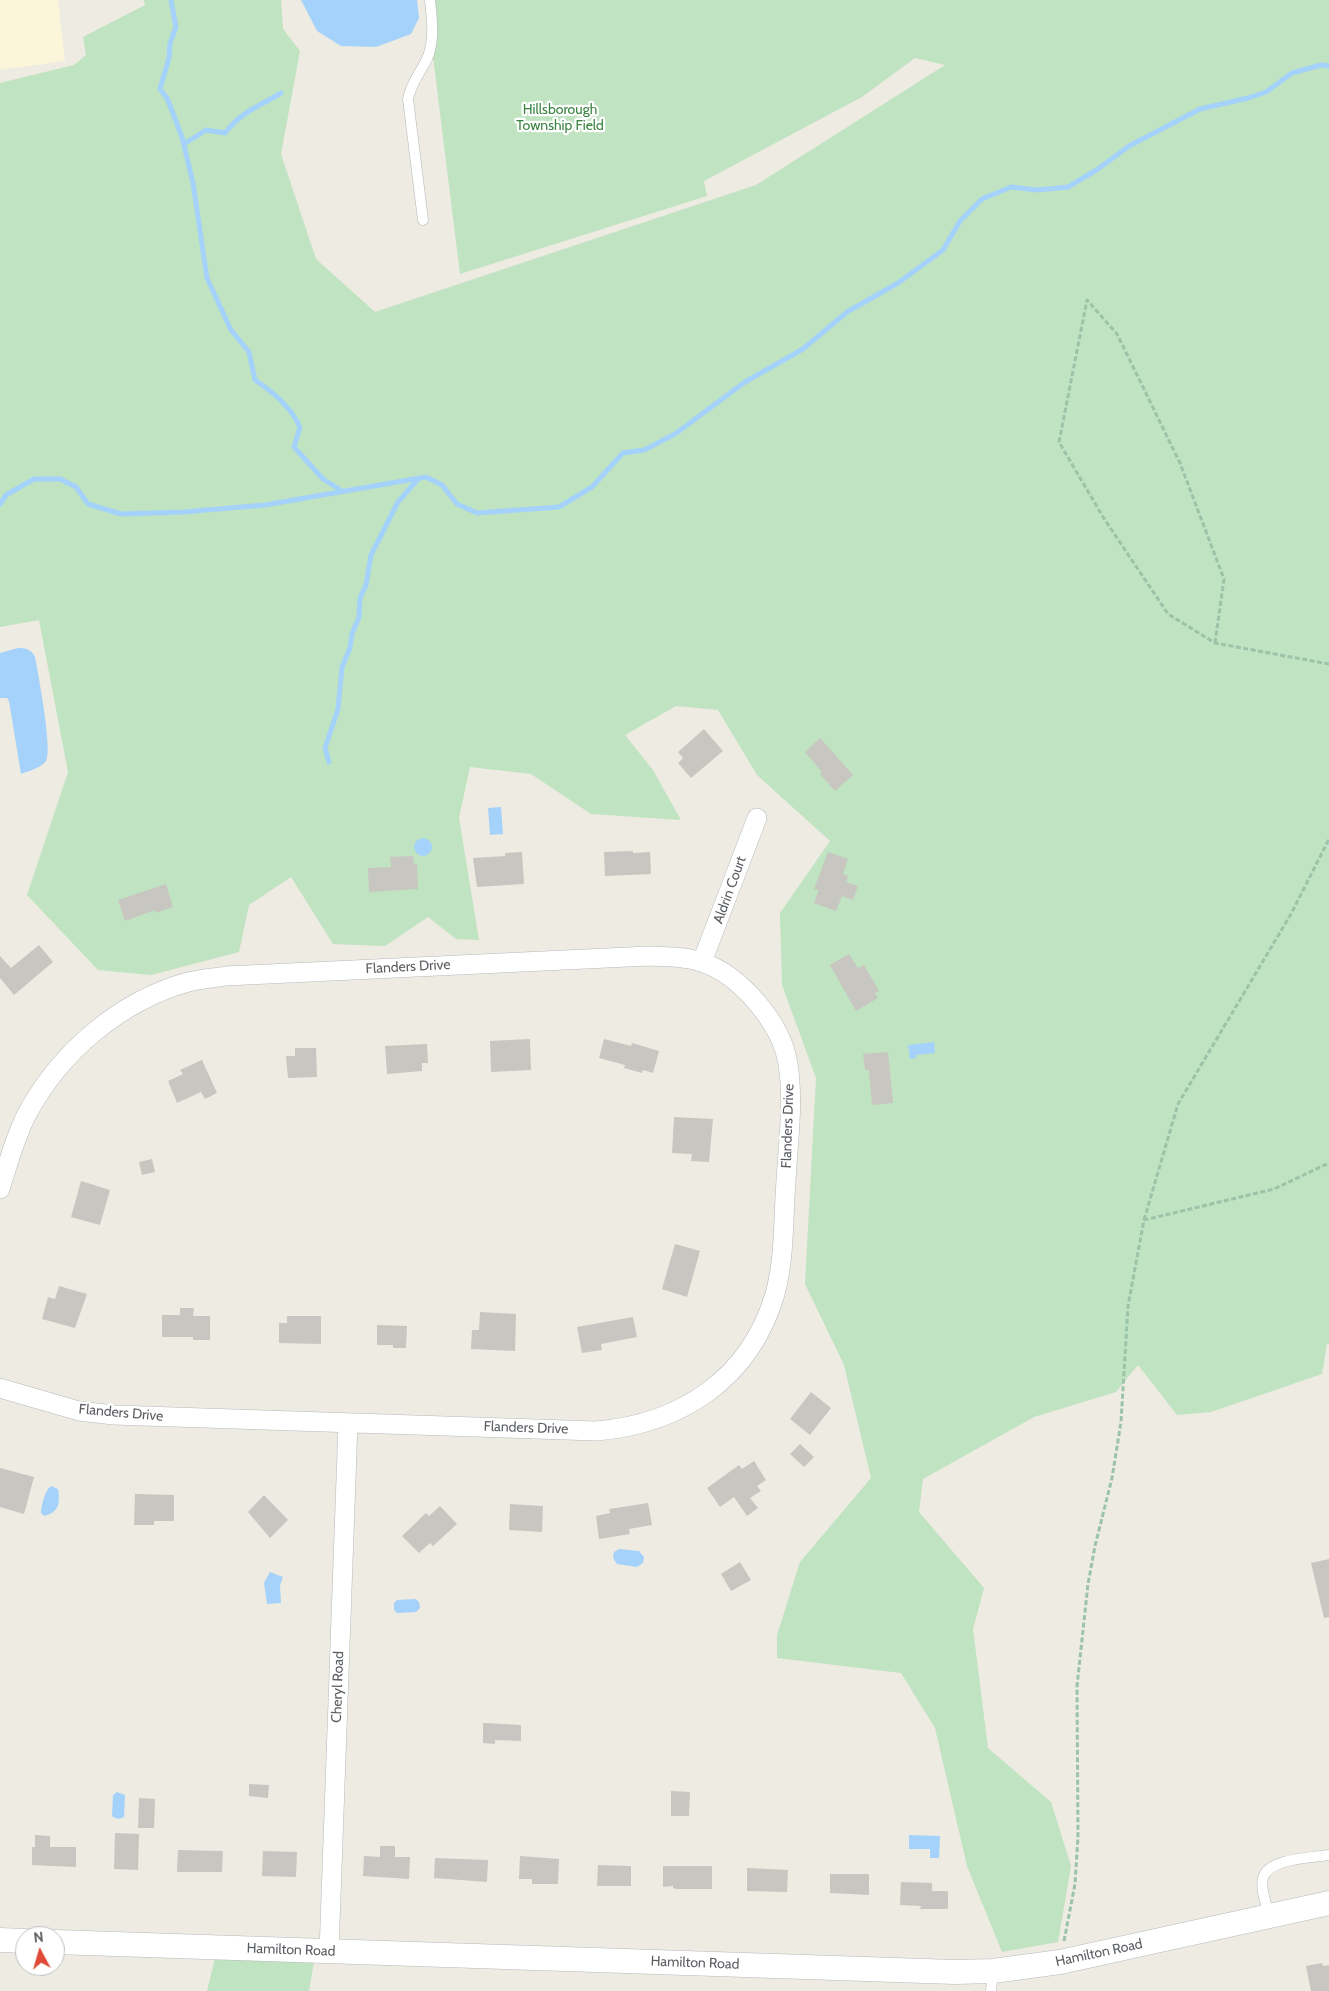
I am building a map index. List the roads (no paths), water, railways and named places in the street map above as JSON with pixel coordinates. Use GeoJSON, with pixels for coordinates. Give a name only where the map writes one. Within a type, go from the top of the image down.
{"type":"FeatureCollection","features":[{"type":"Feature","properties":{"kind":"street","name":"Aldrin Court"},"geometry":{"type":"LineString","coordinates":[[702,962],[757,818]]}},
{"type":"Feature","properties":{"kind":"street","name":"Flanders Drive"},"geometry":{"type":"LineString","coordinates":[[0,1189],[14,1144],[26,1115],[58,1066],[84,1041],[115,1016],[150,997],[188,982],[226,976],[649,956],[680,958],[702,962],[726,975],[749,994],[767,1016],[781,1039],[788,1062],[791,1089],[780,1264],[775,1294],[762,1326],[746,1354],[705,1395],[677,1412],[650,1422],[622,1429],[596,1431],[114,1415],[79,1411],[0,1388]]}},
{"type":"Feature","properties":{"kind":"street","name":"Cheryl Road"},"geometry":{"type":"LineString","coordinates":[[329,1952],[348,1423]]}},
{"type":"Feature","properties":{"kind":"street","name":"Hamilton Road"},"geometry":{"type":"LineString","coordinates":[[65,1942],[955,1972],[992,1981],[1060,1962],[1329,1903]]}},
{"type":"Feature","properties":{"kind":"street"},"geometry":{"type":"LineString","coordinates":[[0,1940],[15,1941]]}},
{"type":"Feature","properties":{"kind":"lane"},"geometry":{"type":"LineString","coordinates":[[423,220],[408,98],[411,86],[426,60],[432,43],[430,0]]}},
{"type":"Feature","properties":{"kind":"lane"},"geometry":{"type":"LineString","coordinates":[[1269,1916],[1262,1883],[1263,1876],[1268,1869],[1281,1862],[1329,1855]]}},
{"type":"Feature","properties":{"kind":"water"},"geometry":{"type":"Polygon","coordinates":[[[301,0],[417,0],[419,18],[411,34],[376,47],[341,46],[317,31],[301,0]]]}},
{"type":"Feature","properties":{"kind":"water"},"geometry":{"type":"Polygon","coordinates":[[[18,648],[32,652],[35,657],[48,743],[46,761],[38,767],[21,774],[9,701],[7,698],[0,698],[0,653],[18,648]]]}},
{"type":"Feature","properties":{"kind":"water"},"geometry":{"type":"Polygon","coordinates":[[[501,807],[503,834],[490,835],[488,808],[501,807]]]}},
{"type":"Feature","properties":{"kind":"water"},"geometry":{"type":"Polygon","coordinates":[[[423,838],[431,843],[432,847],[427,855],[423,856],[415,851],[414,847],[419,839],[423,838]]]}},
{"type":"Feature","properties":{"kind":"water"},"geometry":{"type":"Polygon","coordinates":[[[934,1042],[935,1053],[916,1055],[916,1058],[910,1059],[908,1045],[934,1042]]]}},
{"type":"Feature","properties":{"kind":"water"},"geometry":{"type":"Polygon","coordinates":[[[51,1486],[58,1489],[59,1502],[53,1512],[44,1516],[41,1513],[43,1502],[51,1486]]]}},
{"type":"Feature","properties":{"kind":"water"},"geometry":{"type":"Polygon","coordinates":[[[619,1549],[639,1551],[644,1557],[643,1563],[637,1567],[617,1564],[613,1558],[614,1552],[619,1549]]]}},
{"type":"Feature","properties":{"kind":"water"},"geometry":{"type":"Polygon","coordinates":[[[270,1572],[283,1577],[280,1585],[281,1603],[267,1604],[264,1583],[270,1572]]]}},
{"type":"Feature","properties":{"kind":"water"},"geometry":{"type":"Polygon","coordinates":[[[416,1599],[419,1602],[420,1608],[416,1612],[397,1613],[394,1610],[394,1603],[397,1600],[416,1599]]]}},
{"type":"Feature","properties":{"kind":"water"},"geometry":{"type":"Polygon","coordinates":[[[117,1792],[125,1795],[124,1817],[119,1819],[112,1816],[113,1795],[117,1792]]]}},
{"type":"Feature","properties":{"kind":"water"},"geometry":{"type":"Polygon","coordinates":[[[909,1835],[940,1836],[939,1858],[930,1858],[930,1849],[909,1849],[909,1835]]]}},
{"type":"Feature","properties":{"kind":"waterway"},"geometry":{"type":"LineString","coordinates":[[171,0],[176,27],[170,43],[169,58],[160,89],[167,98],[182,137],[193,183],[207,278],[231,330],[249,352],[255,380],[281,400],[296,419],[300,427],[294,447],[323,479],[342,491]]}},
{"type":"Feature","properties":{"kind":"waterway"},"geometry":{"type":"LineString","coordinates":[[0,504],[6,495],[34,479],[60,479],[76,487],[88,504],[121,514],[183,512],[265,505],[426,477],[442,485],[457,504],[477,513],[559,507],[592,487],[623,453],[644,450],[675,434],[745,382],[803,349],[847,312],[898,283],[943,250],[960,221],[982,199],[1011,187],[1037,190],[1068,187],[1098,169],[1129,146],[1200,109],[1266,92],[1292,73],[1321,65],[1329,66]]}},
{"type":"Feature","properties":{"kind":"waterway"},"geometry":{"type":"LineString","coordinates":[[184,144],[206,130],[225,133],[244,114],[281,93]]}},
{"type":"Feature","properties":{"kind":"waterway"},"geometry":{"type":"LineString","coordinates":[[329,762],[325,748],[338,709],[342,667],[359,617],[360,598],[366,585],[371,555],[398,502],[418,479]]}},
{"type":"Feature","properties":{"kind":"park label","name":"Hillsborough Township Field"},"geometry":{"type":"Point","coordinates":[560,118]}}]}
